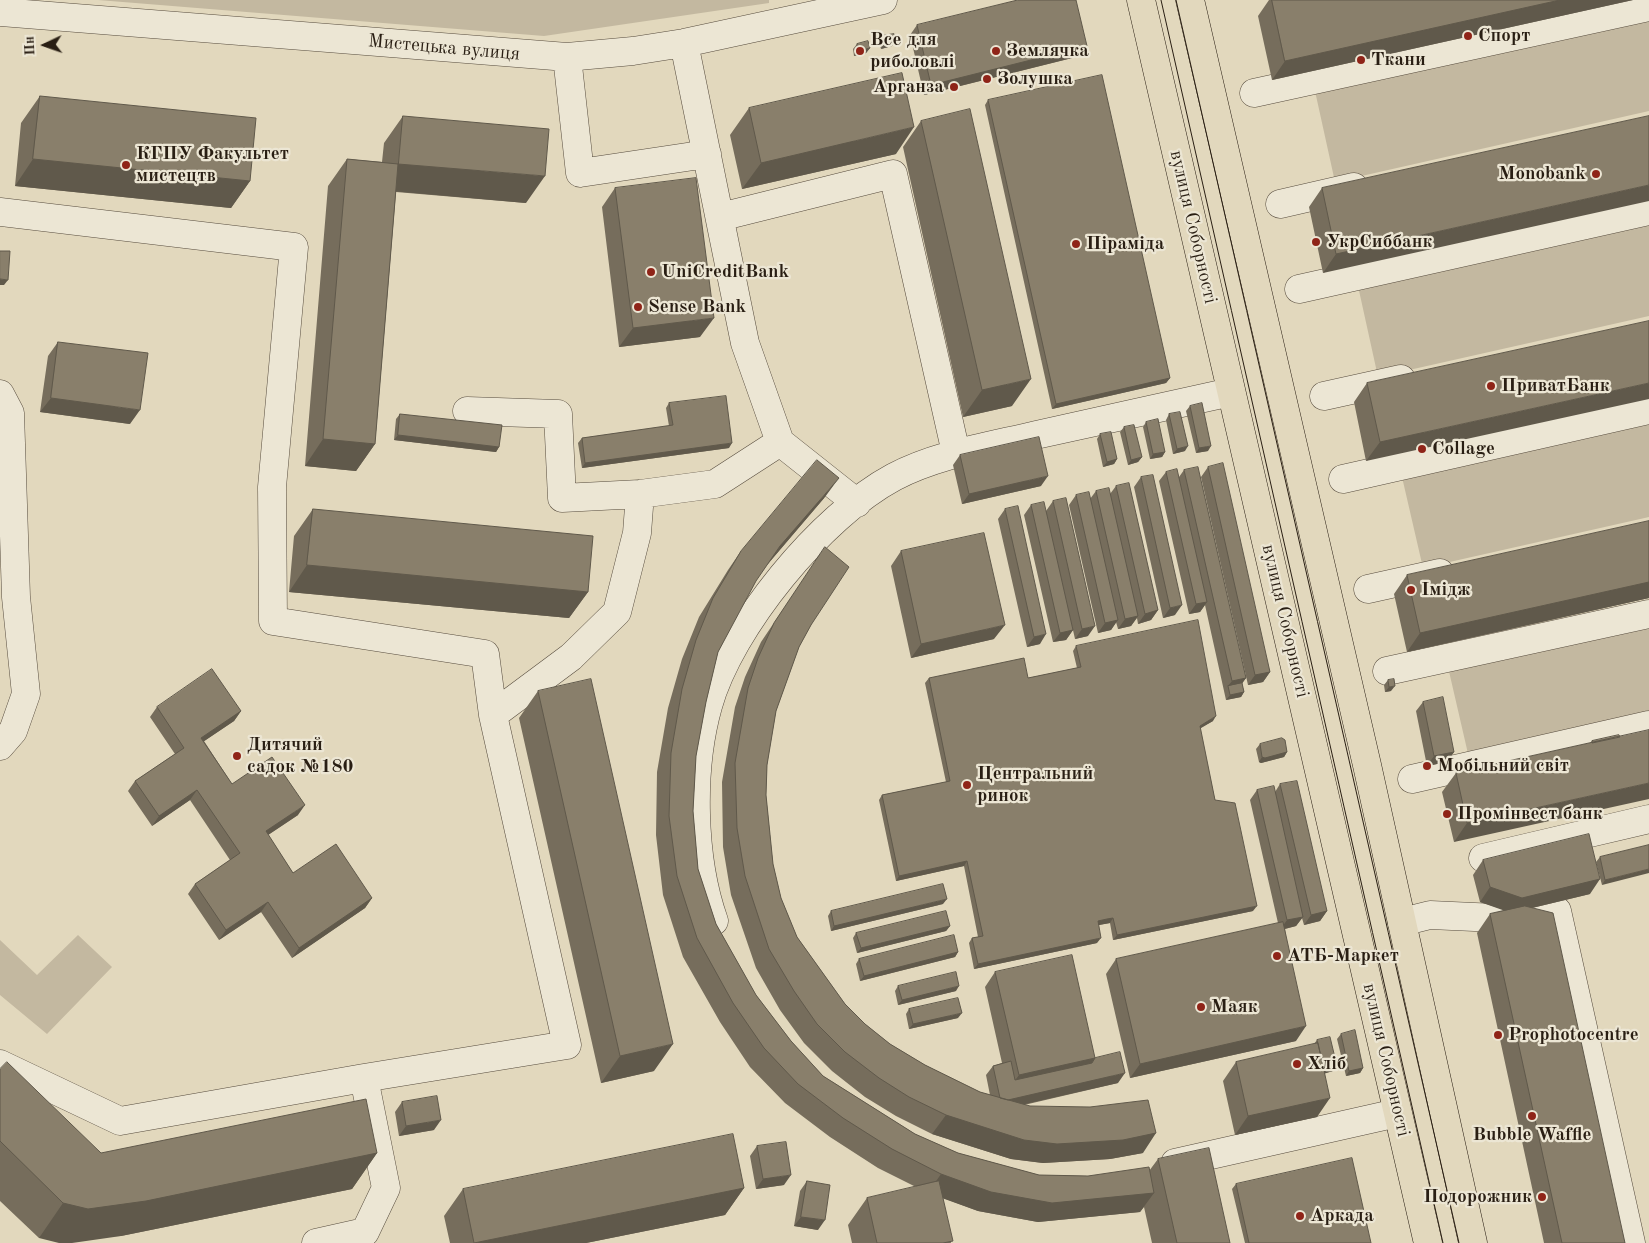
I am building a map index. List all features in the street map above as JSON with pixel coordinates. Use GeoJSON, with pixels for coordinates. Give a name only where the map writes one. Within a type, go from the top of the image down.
{"type":"FeatureCollection","features":[{"type":"Feature","properties":{"kind":"main road","name":"вулиця Соборності"},"geometry":{"type":"LineString","coordinates":[[1141,0],[1428,1243]]}},
{"type":"Feature","properties":{"kind":"main road"},"geometry":{"type":"LineString","coordinates":[[1190,0],[1402,922],[1472,1243]]}},
{"type":"Feature","properties":{"kind":"street","name":"Мистецька вулиця"},"geometry":{"type":"LineString","coordinates":[[0,12],[60,8],[567,57],[634,52],[684,43],[788,10],[883,0]]}},
{"type":"Feature","properties":{"kind":"street"},"geometry":{"type":"LineString","coordinates":[[1254,93],[1649,7]]}},
{"type":"Feature","properties":{"kind":"street"},"geometry":{"type":"LineString","coordinates":[[684,43],[745,343],[780,442],[857,503]]}},
{"type":"Feature","properties":{"kind":"street"},"geometry":{"type":"LineString","coordinates":[[567,57],[580,173],[707,154]]}},
{"type":"Feature","properties":{"kind":"street"},"geometry":{"type":"LineString","coordinates":[[720,217],[893,174],[956,453]]}},
{"type":"Feature","properties":{"kind":"street"},"geometry":{"type":"LineString","coordinates":[[1280,204],[1377,182]]}},
{"type":"Feature","properties":{"kind":"street"},"geometry":{"type":"LineString","coordinates":[[1299,289],[1649,211]]}},
{"type":"Feature","properties":{"kind":"street"},"geometry":{"type":"LineString","coordinates":[[0,212],[294,247],[272,487],[273,621],[485,654],[493,715],[567,1045],[120,1120],[0,1064]]}},
{"type":"Feature","properties":{"kind":"street"},"geometry":{"type":"LineString","coordinates":[[1324,396],[1429,373]]}},
{"type":"Feature","properties":{"kind":"street"},"geometry":{"type":"LineString","coordinates":[[723,948],[706,899],[698,854],[696,808],[701,749],[708,707],[721,668],[756,611],[806,547],[857,503],[894,477],[956,453],[1231,392]]}},
{"type":"Feature","properties":{"kind":"street"},"geometry":{"type":"LineString","coordinates":[[0,394],[10,413],[7,498],[8,596],[26,694],[13,732],[0,746]]}},
{"type":"Feature","properties":{"kind":"street"},"geometry":{"type":"LineString","coordinates":[[1343,478],[1649,410]]}},
{"type":"Feature","properties":{"kind":"street"},"geometry":{"type":"LineString","coordinates":[[467,411],[558,414],[562,498],[640,494],[715,484],[780,442]]}},
{"type":"Feature","properties":{"kind":"street"},"geometry":{"type":"LineString","coordinates":[[493,715],[571,657],[617,612],[637,533],[640,494]]}},
{"type":"Feature","properties":{"kind":"street"},"geometry":{"type":"LineString","coordinates":[[1368,589],[1465,567]]}},
{"type":"Feature","properties":{"kind":"street"},"geometry":{"type":"LineString","coordinates":[[1387,671],[1649,614]]}},
{"type":"Feature","properties":{"kind":"street"},"geometry":{"type":"LineString","coordinates":[[1412,779],[1649,725]]}},
{"type":"Feature","properties":{"kind":"street"},"geometry":{"type":"LineString","coordinates":[[1483,858],[1649,819]]}},
{"type":"Feature","properties":{"kind":"street"},"geometry":{"type":"LineString","coordinates":[[1402,922],[1430,915],[1519,919],[1557,911],[1631,1243]]}},
{"type":"Feature","properties":{"kind":"street"},"geometry":{"type":"LineString","coordinates":[[316,1243],[365,1232],[386,1188],[364,1078]]}},
{"type":"Feature","properties":{"kind":"street"},"geometry":{"type":"LineString","coordinates":[[1149,1169],[1397,1113]]}},
{"type":"Feature","properties":{"kind":"shaded area"},"geometry":{"type":"Polygon","coordinates":[[[98,0],[769,0],[769,3],[544,36],[98,0]]]}},
{"type":"Feature","properties":{"kind":"shaded area"},"geometry":{"type":"Polygon","coordinates":[[[1649,15],[1649,111],[1335,182],[1315,91],[1649,15]]]}},
{"type":"Feature","properties":{"kind":"shaded area"},"geometry":{"type":"Polygon","coordinates":[[[1649,220],[1649,316],[1378,377],[1358,286],[1649,220]]]}},
{"type":"Feature","properties":{"kind":"shaded area"},"geometry":{"type":"Polygon","coordinates":[[[1649,421],[1649,517],[1423,568],[1402,477],[1649,421]]]}},
{"type":"Feature","properties":{"kind":"shaded area"},"geometry":{"type":"Polygon","coordinates":[[[1649,621],[1649,717],[1469,758],[1448,667],[1649,621]]]}},
{"type":"Feature","properties":{"kind":"shaded area"},"geometry":{"type":"Polygon","coordinates":[[[78,935],[112,967],[47,1034],[0,995],[0,940],[37,975],[78,935]]]}},
{"type":"Feature","properties":{"kind":"building","name":"Землячка"},"geometry":{"type":"Polygon","coordinates":[[[1018,0],[1076,0],[1087,46],[931,85],[917,25],[1018,0]]]}},
{"type":"Feature","properties":{"kind":"building"},"geometry":{"type":"Polygon","coordinates":[[[1272,0],[1560,0],[1285,61],[1272,0]]]}},
{"type":"Feature","properties":{"kind":"building"},"geometry":{"type":"Polygon","coordinates":[[[894,34],[895,41],[884,44],[882,36],[894,34]]]}},
{"type":"Feature","properties":{"kind":"building"},"geometry":{"type":"Polygon","coordinates":[[[868,41],[870,48],[858,51],[857,44],[868,41]]]}},
{"type":"Feature","properties":{"kind":"building"},"geometry":{"type":"Polygon","coordinates":[[[902,73],[914,127],[761,163],[749,108],[902,73]]]}},
{"type":"Feature","properties":{"kind":"building","name":"Піраміда"},"geometry":{"type":"Polygon","coordinates":[[[1102,75],[1170,378],[1056,404],[988,100],[1102,75]]]}},
{"type":"Feature","properties":{"kind":"building"},"geometry":{"type":"Polygon","coordinates":[[[40,96],[256,118],[250,181],[33,159],[40,96]]]}},
{"type":"Feature","properties":{"kind":"building"},"geometry":{"type":"Polygon","coordinates":[[[970,109],[1031,379],[982,390],[921,121],[970,109]]]}},
{"type":"Feature","properties":{"kind":"building"},"geometry":{"type":"Polygon","coordinates":[[[403,116],[549,129],[545,176],[398,164],[403,116]]]}},
{"type":"Feature","properties":{"kind":"building"},"geometry":{"type":"Polygon","coordinates":[[[1649,116],[1649,185],[1336,254],[1322,188],[1649,116]]]}},
{"type":"Feature","properties":{"kind":"building"},"geometry":{"type":"Polygon","coordinates":[[[347,159],[398,164],[375,444],[323,439],[347,159]]]}},
{"type":"Feature","properties":{"kind":"building","name":"UniCreditBank"},"geometry":{"type":"Polygon","coordinates":[[[696,178],[714,318],[633,328],[615,188],[696,178]]]}},
{"type":"Feature","properties":{"kind":"building"},"geometry":{"type":"Polygon","coordinates":[[[0,251],[10,251],[8,280],[0,279],[0,251]]]}},
{"type":"Feature","properties":{"kind":"building"},"geometry":{"type":"Polygon","coordinates":[[[1649,321],[1649,383],[1380,442],[1367,383],[1649,321]]]}},
{"type":"Feature","properties":{"kind":"building"},"geometry":{"type":"Polygon","coordinates":[[[58,342],[148,353],[140,410],[51,398],[58,342]]]}},
{"type":"Feature","properties":{"kind":"building"},"geometry":{"type":"Polygon","coordinates":[[[726,396],[732,443],[585,463],[582,438],[673,425],[669,403],[726,396]]]}},
{"type":"Feature","properties":{"kind":"building"},"geometry":{"type":"Polygon","coordinates":[[[1202,403],[1211,446],[1199,448],[1190,406],[1202,403]]]}},
{"type":"Feature","properties":{"kind":"building"},"geometry":{"type":"Polygon","coordinates":[[[1180,412],[1188,446],[1177,449],[1169,414],[1180,412]]]}},
{"type":"Feature","properties":{"kind":"building"},"geometry":{"type":"Polygon","coordinates":[[[400,414],[502,425],[499,447],[398,435],[400,414]]]}},
{"type":"Feature","properties":{"kind":"building"},"geometry":{"type":"Polygon","coordinates":[[[1158,419],[1165,452],[1153,454],[1146,422],[1158,419]]]}},
{"type":"Feature","properties":{"kind":"building"},"geometry":{"type":"Polygon","coordinates":[[[1134,425],[1142,457],[1131,460],[1124,427],[1134,425]]]}},
{"type":"Feature","properties":{"kind":"building"},"geometry":{"type":"Polygon","coordinates":[[[1111,432],[1117,459],[1107,462],[1100,434],[1111,432]]]}},
{"type":"Feature","properties":{"kind":"building"},"geometry":{"type":"Polygon","coordinates":[[[1039,437],[1048,476],[969,494],[960,455],[1039,437]]]}},
{"type":"Feature","properties":{"kind":"building"},"geometry":{"type":"Polygon","coordinates":[[[817,460],[839,478],[780,546],[756,581],[718,652],[706,702],[696,756],[693,811],[698,869],[716,924],[756,995],[791,1041],[823,1076],[915,1134],[958,1153],[1039,1175],[1088,1176],[1149,1167],[1154,1193],[1052,1203],[991,1192],[941,1174],[892,1149],[843,1118],[798,1084],[764,1048],[733,1003],[697,938],[677,876],[669,816],[671,753],[682,689],[696,640],[713,598],[741,551],[817,460]]]}},
{"type":"Feature","properties":{"kind":"building"},"geometry":{"type":"Polygon","coordinates":[[[1223,463],[1270,672],[1255,675],[1208,467],[1223,463]]]}},
{"type":"Feature","properties":{"kind":"building"},"geometry":{"type":"Polygon","coordinates":[[[1198,467],[1246,678],[1232,681],[1184,470],[1198,467]]]}},
{"type":"Feature","properties":{"kind":"building"},"geometry":{"type":"Polygon","coordinates":[[[1177,469],[1207,602],[1196,604],[1166,472],[1177,469]]]}},
{"type":"Feature","properties":{"kind":"building"},"geometry":{"type":"Polygon","coordinates":[[[1153,475],[1182,605],[1170,608],[1141,477],[1153,475]]]}},
{"type":"Feature","properties":{"kind":"building"},"geometry":{"type":"Polygon","coordinates":[[[1129,483],[1158,610],[1145,614],[1116,486],[1129,483]]]}},
{"type":"Feature","properties":{"kind":"building"},"geometry":{"type":"Polygon","coordinates":[[[1109,488],[1138,616],[1125,619],[1096,491],[1109,488]]]}},
{"type":"Feature","properties":{"kind":"building"},"geometry":{"type":"Polygon","coordinates":[[[1089,492],[1118,620],[1105,623],[1076,495],[1089,492]]]}},
{"type":"Feature","properties":{"kind":"building"},"geometry":{"type":"Polygon","coordinates":[[[1066,498],[1095,626],[1082,629],[1053,501],[1066,498]]]}},
{"type":"Feature","properties":{"kind":"building"},"geometry":{"type":"Polygon","coordinates":[[[1044,502],[1073,630],[1060,633],[1031,505],[1044,502]]]}},
{"type":"Feature","properties":{"kind":"building"},"geometry":{"type":"Polygon","coordinates":[[[1018,506],[1046,634],[1034,637],[1005,509],[1018,506]]]}},
{"type":"Feature","properties":{"kind":"building"},"geometry":{"type":"Polygon","coordinates":[[[313,509],[593,536],[588,592],[307,565],[313,509]]]}},
{"type":"Feature","properties":{"kind":"building"},"geometry":{"type":"Polygon","coordinates":[[[1649,521],[1649,582],[1420,633],[1407,575],[1649,521]]]}},
{"type":"Feature","properties":{"kind":"building"},"geometry":{"type":"Polygon","coordinates":[[[984,533],[1005,625],[921,644],[901,551],[984,533]]]}},
{"type":"Feature","properties":{"kind":"building"},"geometry":{"type":"Polygon","coordinates":[[[825,547],[849,567],[799,647],[776,711],[767,765],[766,795],[773,864],[781,898],[797,937],[845,1004],[865,1024],[890,1044],[925,1065],[980,1092],[1030,1106],[1090,1107],[1148,1100],[1156,1133],[1123,1140],[1057,1144],[1024,1140],[946,1115],[909,1097],[879,1078],[845,1052],[817,1024],[794,991],[769,949],[745,876],[737,828],[735,763],[748,688],[758,658],[774,623],[825,547]]]}},
{"type":"Feature","properties":{"kind":"building"},"geometry":{"type":"Polygon","coordinates":[[[1198,620],[1216,716],[1200,726],[1215,800],[1235,803],[1257,906],[1117,935],[1113,918],[1107,919],[1098,921],[1101,938],[978,964],[972,938],[983,936],[967,861],[899,876],[882,795],[950,781],[929,678],[1024,658],[1028,678],[1081,667],[1076,646],[1198,620]]]}},
{"type":"Feature","properties":{"kind":"building"},"geometry":{"type":"Polygon","coordinates":[[[212,669],[241,711],[201,738],[232,784],[272,757],[305,805],[266,831],[293,873],[336,844],[372,898],[299,948],[268,902],[226,930],[195,884],[240,853],[197,790],[159,816],[135,781],[184,748],[157,707],[212,669]]]}},
{"type":"Feature","properties":{"kind":"building"},"geometry":{"type":"Polygon","coordinates":[[[591,679],[673,1044],[620,1056],[538,691],[591,679]]]}},
{"type":"Feature","properties":{"kind":"building"},"geometry":{"type":"Polygon","coordinates":[[[1394,679],[1395,686],[1389,687],[1388,680],[1394,679]]]}},
{"type":"Feature","properties":{"kind":"building"},"geometry":{"type":"Polygon","coordinates":[[[1242,683],[1244,692],[1230,695],[1228,686],[1242,683]]]}},
{"type":"Feature","properties":{"kind":"building"},"geometry":{"type":"Polygon","coordinates":[[[1443,697],[1454,752],[1434,756],[1423,702],[1443,697]]]}},
{"type":"Feature","properties":{"kind":"building"},"geometry":{"type":"Polygon","coordinates":[[[1649,730],[1649,783],[1467,823],[1456,773],[1649,730]]]}},
{"type":"Feature","properties":{"kind":"building"},"geometry":{"type":"Polygon","coordinates":[[[1619,735],[1620,737],[1592,743],[1592,741],[1619,735]]]}},
{"type":"Feature","properties":{"kind":"building"},"geometry":{"type":"Polygon","coordinates":[[[1282,738],[1285,740],[1287,752],[1265,758],[1262,757],[1260,744],[1282,738]]]}},
{"type":"Feature","properties":{"kind":"building"},"geometry":{"type":"Polygon","coordinates":[[[1297,781],[1327,911],[1311,915],[1280,784],[1297,781]]]}},
{"type":"Feature","properties":{"kind":"building"},"geometry":{"type":"Polygon","coordinates":[[[1274,786],[1303,917],[1287,920],[1257,790],[1274,786]]]}},
{"type":"Feature","properties":{"kind":"building"},"geometry":{"type":"Polygon","coordinates":[[[1589,834],[1600,879],[1522,898],[1490,887],[1483,860],[1589,834]]]}},
{"type":"Feature","properties":{"kind":"building"},"geometry":{"type":"Polygon","coordinates":[[[1649,845],[1649,869],[1605,880],[1600,857],[1649,845]]]}},
{"type":"Feature","properties":{"kind":"building"},"geometry":{"type":"Polygon","coordinates":[[[943,884],[947,899],[834,926],[831,911],[943,884]]]}},
{"type":"Feature","properties":{"kind":"building"},"geometry":{"type":"Polygon","coordinates":[[[1525,906],[1553,913],[1625,1243],[1562,1243],[1490,914],[1525,906]]]}},
{"type":"Feature","properties":{"kind":"building"},"geometry":{"type":"Polygon","coordinates":[[[946,911],[950,926],[861,948],[856,933],[946,911]]]}},
{"type":"Feature","properties":{"kind":"building","name":"Маяк"},"geometry":{"type":"Polygon","coordinates":[[[1283,922],[1306,1026],[1140,1064],[1116,959],[1283,922]]]}},
{"type":"Feature","properties":{"kind":"building"},"geometry":{"type":"Polygon","coordinates":[[[954,935],[958,952],[864,976],[859,959],[954,935]]]}},
{"type":"Feature","properties":{"kind":"building"},"geometry":{"type":"Polygon","coordinates":[[[1072,955],[1095,1058],[1019,1075],[995,972],[1072,955]]]}},
{"type":"Feature","properties":{"kind":"building"},"geometry":{"type":"Polygon","coordinates":[[[956,972],[959,986],[902,1000],[898,986],[956,972]]]}},
{"type":"Feature","properties":{"kind":"building"},"geometry":{"type":"Polygon","coordinates":[[[958,998],[962,1013],[913,1024],[909,1009],[958,998]]]}},
{"type":"Feature","properties":{"kind":"building"},"geometry":{"type":"Polygon","coordinates":[[[1355,1030],[1363,1068],[1349,1071],[1341,1034],[1355,1030]]]}},
{"type":"Feature","properties":{"kind":"building"},"geometry":{"type":"Polygon","coordinates":[[[1330,1037],[1337,1066],[1324,1069],[1317,1040],[1330,1037]]]}},
{"type":"Feature","properties":{"kind":"building"},"geometry":{"type":"Polygon","coordinates":[[[1318,1043],[1330,1098],[1248,1116],[1236,1062],[1318,1043]]]}},
{"type":"Feature","properties":{"kind":"building"},"geometry":{"type":"Polygon","coordinates":[[[1120,1052],[1125,1073],[1008,1100],[1000,1098],[993,1066],[1011,1061],[1015,1080],[1092,1063],[1095,1058],[1120,1052]]]}},
{"type":"Feature","properties":{"kind":"building"},"geometry":{"type":"Polygon","coordinates":[[[7,1062],[101,1153],[366,1099],[377,1153],[146,1201],[88,1209],[63,1203],[0,1141],[0,1069],[7,1062]]]}},
{"type":"Feature","properties":{"kind":"building"},"geometry":{"type":"Polygon","coordinates":[[[437,1096],[441,1120],[406,1126],[402,1102],[437,1096]]]}},
{"type":"Feature","properties":{"kind":"building"},"geometry":{"type":"Polygon","coordinates":[[[733,1134],[744,1188],[474,1243],[463,1189],[733,1134]]]}},
{"type":"Feature","properties":{"kind":"building"},"geometry":{"type":"Polygon","coordinates":[[[786,1142],[791,1175],[763,1179],[757,1146],[786,1142]]]}},
{"type":"Feature","properties":{"kind":"building"},"geometry":{"type":"Polygon","coordinates":[[[1209,1148],[1230,1243],[1177,1243],[1158,1159],[1209,1148]]]}},
{"type":"Feature","properties":{"kind":"building","name":"Аркада"},"geometry":{"type":"Polygon","coordinates":[[[1352,1158],[1371,1243],[1249,1243],[1236,1184],[1352,1158]]]}},
{"type":"Feature","properties":{"kind":"building"},"geometry":{"type":"Polygon","coordinates":[[[807,1181],[830,1185],[825,1220],[801,1217],[807,1181]]]}},
{"type":"Feature","properties":{"kind":"building"},"geometry":{"type":"Polygon","coordinates":[[[939,1181],[953,1241],[943,1243],[877,1243],[867,1198],[939,1181]]]}},
{"type":"Feature","properties":{"kind":"tram line"},"geometry":{"type":"LineString","coordinates":[[1161,0],[1443,1243]]}},
{"type":"Feature","properties":{"kind":"tram line"},"geometry":{"type":"LineString","coordinates":[[1176,0],[1459,1243]]}},
{"type":"Feature","properties":{"kind":"place","name":"Спорт"},"geometry":{"type":"Point","coordinates":[1468,36]}},
{"type":"Feature","properties":{"kind":"place","name":"Все для риболовлі"},"geometry":{"type":"Point","coordinates":[860,51]}},
{"type":"Feature","properties":{"kind":"place","name":"Землячка"},"geometry":{"type":"Point","coordinates":[996,51]}},
{"type":"Feature","properties":{"kind":"place","name":"Ткани"},"geometry":{"type":"Point","coordinates":[1361,60]}},
{"type":"Feature","properties":{"kind":"place","name":"Золушка"},"geometry":{"type":"Point","coordinates":[987,79]}},
{"type":"Feature","properties":{"kind":"place","name":"Арганза"},"geometry":{"type":"Point","coordinates":[954,87]}},
{"type":"Feature","properties":{"kind":"place","name":"КГПУ Факультет мистецтв"},"geometry":{"type":"Point","coordinates":[126,165]}},
{"type":"Feature","properties":{"kind":"place","name":"Monobank"},"geometry":{"type":"Point","coordinates":[1596,174]}},
{"type":"Feature","properties":{"kind":"place","name":"УкрСиббанк"},"geometry":{"type":"Point","coordinates":[1316,242]}},
{"type":"Feature","properties":{"kind":"place","name":"Піраміда"},"geometry":{"type":"Point","coordinates":[1076,244]}},
{"type":"Feature","properties":{"kind":"place","name":"UniCreditBank"},"geometry":{"type":"Point","coordinates":[651,272]}},
{"type":"Feature","properties":{"kind":"place","name":"Sense Bank"},"geometry":{"type":"Point","coordinates":[638,307]}},
{"type":"Feature","properties":{"kind":"place","name":"ПриватБанк"},"geometry":{"type":"Point","coordinates":[1491,386]}},
{"type":"Feature","properties":{"kind":"place","name":"Collage"},"geometry":{"type":"Point","coordinates":[1422,449]}},
{"type":"Feature","properties":{"kind":"place","name":"Імідж"},"geometry":{"type":"Point","coordinates":[1411,590]}},
{"type":"Feature","properties":{"kind":"place","name":"Дитячий садок №180"},"geometry":{"type":"Point","coordinates":[237,756]}},
{"type":"Feature","properties":{"kind":"place","name":"Мобільний світ"},"geometry":{"type":"Point","coordinates":[1427,766]}},
{"type":"Feature","properties":{"kind":"place","name":"Центральний ринок"},"geometry":{"type":"Point","coordinates":[967,785]}},
{"type":"Feature","properties":{"kind":"place","name":"Промінвест банк"},"geometry":{"type":"Point","coordinates":[1447,814]}},
{"type":"Feature","properties":{"kind":"place","name":"АТБ-Маркет"},"geometry":{"type":"Point","coordinates":[1277,956]}},
{"type":"Feature","properties":{"kind":"place","name":"Маяк"},"geometry":{"type":"Point","coordinates":[1201,1007]}},
{"type":"Feature","properties":{"kind":"place","name":"Prophotocentre"},"geometry":{"type":"Point","coordinates":[1498,1035]}},
{"type":"Feature","properties":{"kind":"place","name":"Хліб"},"geometry":{"type":"Point","coordinates":[1297,1064]}},
{"type":"Feature","properties":{"kind":"place","name":"Bubble Waffle"},"geometry":{"type":"Point","coordinates":[1532,1116]}},
{"type":"Feature","properties":{"kind":"place","name":"Подорожник"},"geometry":{"type":"Point","coordinates":[1542,1197]}},
{"type":"Feature","properties":{"kind":"place","name":"Аркада"},"geometry":{"type":"Point","coordinates":[1300,1216]}}]}
